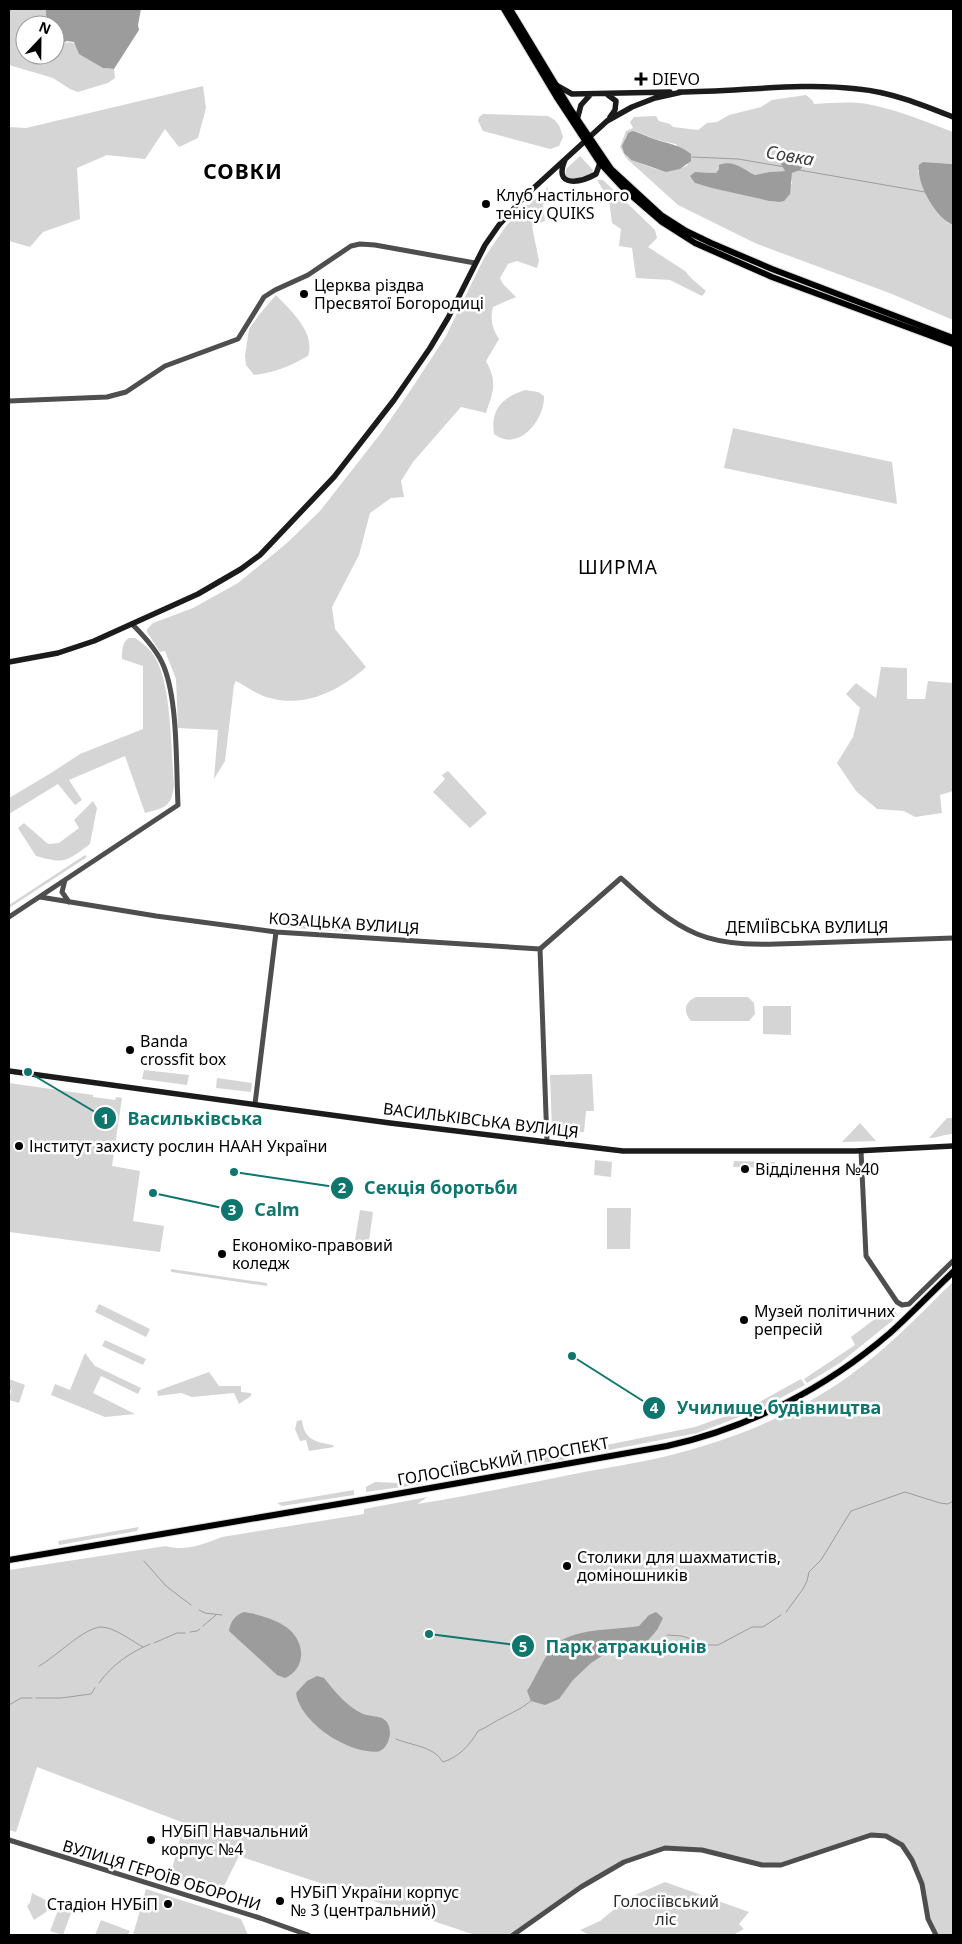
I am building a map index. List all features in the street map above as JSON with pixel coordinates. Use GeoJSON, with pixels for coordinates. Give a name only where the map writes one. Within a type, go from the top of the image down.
{"type":"FeatureCollection","features":[{"type":"Feature","properties":{"kind":"main road"},"geometry":{"type":"LineString","coordinates":[[504,9],[556,96],[587,138],[611,169],[661,214],[686,231],[772,270],[953,338]]}},
{"type":"Feature","properties":{"kind":"main road"},"geometry":{"type":"LineString","coordinates":[[510,9],[577,120],[600,163],[625,190],[652,214],[676,232],[695,243],[772,277],[953,344]]}},
{"type":"Feature","properties":{"kind":"main road"},"geometry":{"type":"LineString","coordinates":[[554,84],[572,94],[812,87],[858,89],[898,97],[953,117]]}},
{"type":"Feature","properties":{"kind":"main road"},"geometry":{"type":"LineString","coordinates":[[9,662],[58,653],[94,641],[198,594],[233,574],[260,555],[286,530],[334,477],[394,400],[448,318],[485,245],[499,225],[526,195],[587,138],[620,113],[647,101],[682,92]]}},
{"type":"Feature","properties":{"kind":"main road"},"geometry":{"type":"LineString","coordinates":[[577,120],[581,105],[591,94]]}},
{"type":"Feature","properties":{"kind":"main road"},"geometry":{"type":"LineString","coordinates":[[606,94],[616,100],[617,106],[607,122]]}},
{"type":"Feature","properties":{"kind":"main road"},"geometry":{"type":"LineString","coordinates":[[567,156],[561,174],[566,180],[571,182],[596,174],[600,163]]}},
{"type":"Feature","properties":{"kind":"main road","name":"ВАСИЛЬКІВСЬКА ВУЛИЦЯ"},"geometry":{"type":"LineString","coordinates":[[9,1071],[390,1123],[629,1151],[862,1151],[953,1146]]}},
{"type":"Feature","properties":{"kind":"main road","name":"ГОЛОСІЇВСЬКИЙ ПРОСПЕКТ"},"geometry":{"type":"LineString","coordinates":[[9,1560],[374,1498],[667,1446],[705,1437],[731,1428],[784,1404],[840,1370],[889,1333],[953,1272]]}},
{"type":"Feature","properties":{"kind":"street"},"geometry":{"type":"LineString","coordinates":[[9,401],[119,395],[165,366],[238,339],[264,297],[303,278],[350,246],[360,244],[375,245],[476,263]]}},
{"type":"Feature","properties":{"kind":"street"},"geometry":{"type":"LineString","coordinates":[[9,917],[178,805],[173,718],[168,678],[164,665],[132,624]]}},
{"type":"Feature","properties":{"kind":"street","name":"ДЕМІЇВСЬКА ВУЛИЦЯ"},"geometry":{"type":"LineString","coordinates":[[540,949],[621,878],[673,922],[697,934],[719,940],[744,944],[780,944],[953,938]]}},
{"type":"Feature","properties":{"kind":"street"},"geometry":{"type":"LineString","coordinates":[[65,880],[62,892],[70,902]]}},
{"type":"Feature","properties":{"kind":"street","name":"КОЗАЦЬКА ВУЛИЦЯ"},"geometry":{"type":"LineString","coordinates":[[40,897],[276,932],[540,949]]}},
{"type":"Feature","properties":{"kind":"street"},"geometry":{"type":"LineString","coordinates":[[255,1104],[276,932]]}},
{"type":"Feature","properties":{"kind":"street"},"geometry":{"type":"LineString","coordinates":[[540,949],[547,1142]]}},
{"type":"Feature","properties":{"kind":"street"},"geometry":{"type":"LineString","coordinates":[[862,1151],[866,1256],[898,1303],[902,1305],[909,1304],[953,1261]]}},
{"type":"Feature","properties":{"kind":"street"},"geometry":{"type":"LineString","coordinates":[[513,1935],[581,1887],[624,1862],[665,1848],[702,1850],[762,1865],[781,1865],[871,1835],[886,1836],[902,1845],[912,1860],[922,1884],[928,1919],[936,1935]]}},
{"type":"Feature","properties":{"kind":"street","name":"ВУЛИЦЯ ГЕРОЇВ ОБОРОНИ"},"geometry":{"type":"LineString","coordinates":[[9,1840],[308,1935]]}},
{"type":"Feature","properties":{"kind":"green space"},"geometry":{"type":"Polygon","coordinates":[[[9,9],[46,9],[46,15],[15,15],[15,65],[65,65],[66,42],[78,45],[96,63],[105,68],[114,69],[115,78],[108,83],[78,92],[53,78],[9,65],[9,9]]]}},
{"type":"Feature","properties":{"kind":"green space"},"geometry":{"type":"Polygon","coordinates":[[[203,86],[206,108],[198,138],[179,147],[165,129],[145,159],[107,155],[77,168],[80,219],[43,232],[30,247],[9,241],[9,127],[26,128],[203,86]]]}},
{"type":"Feature","properties":{"kind":"green space"},"geometry":{"type":"Polygon","coordinates":[[[806,95],[814,104],[858,103],[882,107],[953,132],[953,164],[923,162],[918,171],[923,186],[930,198],[948,223],[953,225],[953,320],[892,294],[757,244],[678,205],[626,158],[620,147],[626,131],[633,128],[630,122],[634,117],[656,116],[659,121],[670,124],[673,127],[698,130],[707,123],[717,122],[729,115],[761,107],[772,100],[806,95]],[[632,131],[625,138],[627,157],[631,160],[666,171],[680,169],[688,165],[676,144],[657,140],[632,131]],[[782,162],[785,171],[755,175],[748,171],[719,169],[716,173],[695,172],[695,183],[779,202],[792,183],[792,173],[797,170],[795,164],[782,162]]]}},
{"type":"Feature","properties":{"kind":"green space"},"geometry":{"type":"Polygon","coordinates":[[[483,114],[548,116],[558,124],[563,137],[559,146],[550,149],[483,131],[478,121],[479,117],[483,114]]]}},
{"type":"Feature","properties":{"kind":"green space"},"geometry":{"type":"Polygon","coordinates":[[[580,156],[593,170],[592,173],[576,179],[565,177],[566,169],[580,156]]]}},
{"type":"Feature","properties":{"kind":"green space"},"geometry":{"type":"Polygon","coordinates":[[[597,180],[603,180],[655,230],[657,238],[648,247],[685,271],[706,291],[702,296],[670,280],[636,278],[632,248],[619,246],[621,229],[612,223],[609,200],[597,180]]]}},
{"type":"Feature","properties":{"kind":"green space"},"geometry":{"type":"Polygon","coordinates":[[[548,187],[546,203],[543,204],[545,221],[532,226],[539,261],[537,268],[517,261],[508,264],[500,278],[503,284],[516,297],[493,307],[492,323],[499,339],[486,361],[492,375],[493,387],[486,413],[461,407],[413,462],[401,481],[404,497],[391,498],[370,513],[359,555],[332,607],[335,629],[366,667],[334,690],[309,699],[296,701],[266,697],[236,681],[225,761],[214,779],[218,730],[178,728],[176,679],[165,651],[160,652],[147,629],[153,623],[193,608],[238,583],[287,543],[320,511],[381,433],[446,336],[484,258],[506,226],[526,205],[529,205],[548,187]]]}},
{"type":"Feature","properties":{"kind":"green space"},"geometry":{"type":"Polygon","coordinates":[[[276,295],[305,330],[308,338],[308,356],[268,373],[254,375],[246,365],[245,356],[249,329],[276,295]]]}},
{"type":"Feature","properties":{"kind":"green space"},"geometry":{"type":"Polygon","coordinates":[[[525,390],[538,392],[544,396],[540,415],[535,424],[521,437],[503,439],[494,434],[494,418],[500,405],[510,396],[525,390]]]}},
{"type":"Feature","properties":{"kind":"green space"},"geometry":{"type":"Polygon","coordinates":[[[733,428],[892,462],[897,504],[724,468],[733,428]]]}},
{"type":"Feature","properties":{"kind":"green space"},"geometry":{"type":"Polygon","coordinates":[[[129,638],[135,638],[150,651],[159,664],[163,679],[169,716],[174,785],[169,802],[162,808],[145,813],[125,756],[69,780],[82,800],[75,805],[58,784],[9,814],[9,798],[80,754],[143,729],[143,666],[122,659],[124,644],[129,638]]]}},
{"type":"Feature","properties":{"kind":"green space"},"geometry":{"type":"Polygon","coordinates":[[[881,667],[907,668],[907,699],[925,699],[928,681],[953,683],[953,791],[940,795],[942,813],[915,817],[904,811],[877,809],[856,791],[837,763],[853,737],[860,708],[846,694],[856,683],[876,698],[881,667]]]}},
{"type":"Feature","properties":{"kind":"green space"},"geometry":{"type":"Polygon","coordinates":[[[448,771],[487,813],[470,828],[433,792],[445,779],[442,775],[448,771]]]}},
{"type":"Feature","properties":{"kind":"green space"},"geometry":{"type":"Polygon","coordinates":[[[93,801],[97,808],[90,844],[76,855],[65,860],[53,860],[36,856],[18,828],[24,823],[48,844],[59,843],[79,828],[74,820],[93,801]]]}},
{"type":"Feature","properties":{"kind":"green space"},"geometry":{"type":"Polygon","coordinates":[[[85,855],[87,857],[9,908],[9,905],[85,855]]]}},
{"type":"Feature","properties":{"kind":"green space"},"geometry":{"type":"Polygon","coordinates":[[[283,915],[352,921],[352,932],[282,927],[283,915]]]}},
{"type":"Feature","properties":{"kind":"green space"},"geometry":{"type":"Polygon","coordinates":[[[696,997],[748,997],[754,1003],[755,1014],[749,1021],[691,1021],[686,1008],[687,1004],[696,997]]]}},
{"type":"Feature","properties":{"kind":"green space"},"geometry":{"type":"Polygon","coordinates":[[[763,1006],[791,1006],[791,1035],[763,1034],[763,1006]]]}},
{"type":"Feature","properties":{"kind":"green space"},"geometry":{"type":"Polygon","coordinates":[[[144,1070],[189,1075],[187,1085],[142,1079],[144,1070]]]}},
{"type":"Feature","properties":{"kind":"green space"},"geometry":{"type":"Polygon","coordinates":[[[592,1074],[594,1111],[586,1111],[584,1132],[580,1132],[580,1134],[552,1131],[550,1075],[592,1074]]]}},
{"type":"Feature","properties":{"kind":"green space"},"geometry":{"type":"Polygon","coordinates":[[[217,1078],[252,1083],[251,1092],[216,1088],[217,1078]]]}},
{"type":"Feature","properties":{"kind":"green space"},"geometry":{"type":"Polygon","coordinates":[[[9,1083],[115,1100],[116,1097],[122,1098],[112,1166],[140,1171],[133,1221],[164,1226],[160,1252],[9,1232],[9,1083]]]}},
{"type":"Feature","properties":{"kind":"green space"},"geometry":{"type":"Polygon","coordinates":[[[947,1118],[953,1118],[953,1134],[929,1138],[947,1118]]]}},
{"type":"Feature","properties":{"kind":"green space"},"geometry":{"type":"Polygon","coordinates":[[[860,1123],[876,1141],[842,1142],[860,1123]]]}},
{"type":"Feature","properties":{"kind":"green space"},"geometry":{"type":"Polygon","coordinates":[[[595,1160],[612,1162],[611,1177],[594,1175],[595,1160]]]}},
{"type":"Feature","properties":{"kind":"green space"},"geometry":{"type":"Polygon","coordinates":[[[734,1161],[775,1162],[775,1168],[733,1167],[734,1161]]]}},
{"type":"Feature","properties":{"kind":"green space"},"geometry":{"type":"Polygon","coordinates":[[[607,1208],[631,1208],[630,1249],[607,1249],[607,1208]]]}},
{"type":"Feature","properties":{"kind":"green space"},"geometry":{"type":"Polygon","coordinates":[[[360,1210],[373,1212],[368,1248],[354,1246],[360,1210]]]}},
{"type":"Feature","properties":{"kind":"green space"},"geometry":{"type":"Polygon","coordinates":[[[171,1269],[267,1283],[267,1286],[171,1272],[171,1269]]]}},
{"type":"Feature","properties":{"kind":"green space"},"geometry":{"type":"Polygon","coordinates":[[[953,1282],[953,1935],[938,1935],[930,1919],[914,1859],[886,1834],[870,1834],[780,1863],[763,1863],[703,1848],[665,1846],[623,1860],[511,1935],[475,1935],[239,1856],[221,1892],[170,1877],[184,1823],[37,1767],[16,1832],[9,1830],[9,1570],[166,1546],[187,1548],[222,1537],[364,1514],[364,1509],[428,1497],[417,1504],[501,1489],[688,1451],[736,1435],[783,1415],[828,1390],[877,1354],[953,1282]]]}},
{"type":"Feature","properties":{"kind":"green space"},"geometry":{"type":"Polygon","coordinates":[[[99,1304],[150,1329],[146,1337],[95,1312],[99,1304]]]}},
{"type":"Feature","properties":{"kind":"green space"},"geometry":{"type":"Polygon","coordinates":[[[892,1306],[898,1316],[840,1363],[807,1383],[804,1379],[855,1345],[851,1337],[892,1306]]]}},
{"type":"Feature","properties":{"kind":"green space"},"geometry":{"type":"Polygon","coordinates":[[[105,1340],[146,1359],[143,1365],[102,1346],[105,1340]]]}},
{"type":"Feature","properties":{"kind":"green space"},"geometry":{"type":"Polygon","coordinates":[[[85,1353],[95,1366],[141,1388],[138,1394],[101,1376],[93,1393],[135,1414],[105,1417],[51,1395],[55,1384],[70,1390],[85,1353]]]}},
{"type":"Feature","properties":{"kind":"green space"},"geometry":{"type":"Polygon","coordinates":[[[209,1372],[219,1386],[241,1386],[241,1392],[251,1393],[251,1396],[239,1404],[234,1393],[192,1397],[181,1393],[158,1396],[157,1391],[209,1372]]]}},
{"type":"Feature","properties":{"kind":"green space"},"geometry":{"type":"Polygon","coordinates":[[[9,1379],[25,1385],[19,1403],[9,1400],[12,1387],[9,1394],[9,1379]]]}},
{"type":"Feature","properties":{"kind":"green space"},"geometry":{"type":"Polygon","coordinates":[[[801,1379],[805,1385],[758,1410],[752,1406],[801,1379]]]}},
{"type":"Feature","properties":{"kind":"green space"},"geometry":{"type":"Polygon","coordinates":[[[740,1411],[742,1416],[697,1433],[578,1456],[577,1451],[695,1427],[740,1411]]]}},
{"type":"Feature","properties":{"kind":"green space"},"geometry":{"type":"Polygon","coordinates":[[[302,1420],[303,1427],[308,1436],[334,1447],[309,1451],[306,1440],[300,1441],[295,1429],[297,1421],[302,1420]]]}},
{"type":"Feature","properties":{"kind":"green space"},"geometry":{"type":"Polygon","coordinates":[[[566,1453],[567,1459],[461,1475],[453,1474],[453,1472],[566,1453]]]}},
{"type":"Feature","properties":{"kind":"green space"},"geometry":{"type":"Polygon","coordinates":[[[375,1482],[423,1484],[366,1492],[366,1487],[375,1482]]]}},
{"type":"Feature","properties":{"kind":"green space"},"geometry":{"type":"Polygon","coordinates":[[[354,1490],[354,1495],[282,1506],[277,1503],[354,1490]]]}},
{"type":"Feature","properties":{"kind":"green space"},"geometry":{"type":"Polygon","coordinates":[[[139,1527],[137,1531],[59,1545],[58,1541],[139,1527]]]}},
{"type":"Feature","properties":{"kind":"green space","name":"Голосіївський ліс"},"geometry":{"type":"Polygon","coordinates":[[[665,1882],[749,1912],[739,1924],[744,1929],[733,1935],[589,1935],[580,1930],[600,1921],[628,1898],[665,1882]]]}},
{"type":"Feature","properties":{"kind":"green space","name":"Стадіон НУБіП"},"geometry":{"type":"Polygon","coordinates":[[[146,1889],[241,1919],[248,1935],[133,1935],[146,1889]]]}},
{"type":"Feature","properties":{"kind":"green space"},"geometry":{"type":"Polygon","coordinates":[[[32,1893],[53,1904],[46,1912],[34,1920],[27,1906],[30,1903],[32,1893]]]}},
{"type":"Feature","properties":{"kind":"green space"},"geometry":{"type":"Polygon","coordinates":[[[59,1908],[71,1913],[63,1935],[50,1931],[59,1908]]]}},
{"type":"Feature","properties":{"kind":"green space"},"geometry":{"type":"Polygon","coordinates":[[[101,1920],[130,1931],[128,1935],[95,1935],[101,1920]]]}},
{"type":"Feature","properties":{"kind":"shaded area"},"geometry":{"type":"Polygon","coordinates":[[[46,9],[141,9],[139,30],[114,69],[103,68],[79,54],[74,42],[65,42],[65,15],[46,15],[46,9]]]}},
{"type":"Feature","properties":{"kind":"shaded area"},"geometry":{"type":"Polygon","coordinates":[[[632,131],[682,148],[691,154],[691,161],[680,169],[666,172],[631,160],[624,153],[622,146],[628,133],[632,131]]]}},
{"type":"Feature","properties":{"kind":"shaded area"},"geometry":{"type":"Polygon","coordinates":[[[784,161],[791,164],[798,163],[803,166],[800,170],[792,173],[790,194],[784,201],[779,202],[712,188],[695,183],[690,176],[695,172],[716,173],[719,165],[724,163],[733,164],[755,175],[785,171],[781,164],[784,161]]]}},
{"type":"Feature","properties":{"kind":"shaded area"},"geometry":{"type":"Polygon","coordinates":[[[923,162],[953,164],[953,225],[940,215],[928,199],[919,172],[919,165],[923,162]]]}},
{"type":"Feature","properties":{"kind":"shaded area"},"geometry":{"type":"Polygon","coordinates":[[[244,1612],[274,1620],[285,1626],[295,1636],[301,1649],[301,1656],[300,1663],[292,1674],[285,1678],[277,1675],[229,1631],[234,1619],[244,1612]]]}},
{"type":"Feature","properties":{"kind":"shaded area"},"geometry":{"type":"Polygon","coordinates":[[[656,1612],[663,1618],[657,1630],[644,1645],[608,1652],[591,1663],[573,1680],[559,1699],[545,1705],[531,1701],[527,1691],[550,1651],[559,1642],[567,1637],[587,1632],[639,1626],[649,1615],[656,1612]]]}},
{"type":"Feature","properties":{"kind":"shaded area"},"geometry":{"type":"Polygon","coordinates":[[[317,1676],[324,1678],[339,1696],[353,1708],[363,1714],[381,1718],[388,1723],[390,1734],[382,1750],[376,1752],[346,1745],[334,1739],[313,1723],[299,1703],[296,1693],[307,1681],[317,1676]]]}},
{"type":"Feature","properties":{"kind":"waterway","name":"Совка"},"geometry":{"type":"LineString","coordinates":[[692,157],[738,159],[785,167]]}},
{"type":"Feature","properties":{"kind":"waterway","name":"Совка"},"geometry":{"type":"LineString","coordinates":[[799,170],[925,192]]}},
{"type":"Feature","properties":{"kind":"waterway"},"geometry":{"type":"LineString","coordinates":[[786,1612],[803,1589],[809,1572],[821,1560],[851,1511],[905,1492],[940,1503],[948,1504],[953,1501]]}},
{"type":"Feature","properties":{"kind":"waterway"},"geometry":{"type":"LineString","coordinates":[[144,1561],[166,1586],[191,1605]]}},
{"type":"Feature","properties":{"kind":"waterway"},"geometry":{"type":"LineString","coordinates":[[199,1610],[205,1613],[222,1615]]}},
{"type":"Feature","properties":{"kind":"waterway"},"geometry":{"type":"LineString","coordinates":[[203,1626],[216,1615]]}},
{"type":"Feature","properties":{"kind":"waterway"},"geometry":{"type":"LineString","coordinates":[[667,1635],[682,1636],[709,1645],[718,1645],[752,1627],[763,1627],[781,1615]]}},
{"type":"Feature","properties":{"kind":"waterway"},"geometry":{"type":"LineString","coordinates":[[39,1666],[78,1637],[101,1627],[117,1632],[143,1647]]}},
{"type":"Feature","properties":{"kind":"waterway"},"geometry":{"type":"LineString","coordinates":[[190,1632],[200,1629]]}},
{"type":"Feature","properties":{"kind":"waterway"},"geometry":{"type":"LineString","coordinates":[[154,1643],[177,1633],[185,1633]]}},
{"type":"Feature","properties":{"kind":"waterway"},"geometry":{"type":"LineString","coordinates":[[99,1683],[121,1660],[150,1644]]}},
{"type":"Feature","properties":{"kind":"waterway"},"geometry":{"type":"LineString","coordinates":[[36,1698],[61,1698],[91,1694],[95,1688]]}},
{"type":"Feature","properties":{"kind":"waterway"},"geometry":{"type":"LineString","coordinates":[[9,1705],[21,1698],[32,1698]]}},
{"type":"Feature","properties":{"kind":"waterway"},"geometry":{"type":"LineString","coordinates":[[396,1739],[422,1747],[434,1753],[443,1762],[464,1750],[478,1731],[532,1700]]}},
{"type":"Feature","properties":{"kind":"place","name":"DIEVO"},"geometry":{"type":"Point","coordinates":[641,79]}},
{"type":"Feature","properties":{"kind":"place","name":"Клуб настільного тенісу QUIKS"},"geometry":{"type":"Point","coordinates":[486,204]}},
{"type":"Feature","properties":{"kind":"place","name":"Церква різдва Пресвятої Богородиці"},"geometry":{"type":"Point","coordinates":[304,294]}},
{"type":"Feature","properties":{"kind":"place","name":"Banda crossfit box"},"geometry":{"type":"Point","coordinates":[130,1050]}},
{"type":"Feature","properties":{"kind":"place","name":"Васильківська"},"geometry":{"type":"Point","coordinates":[28,1072]}},
{"type":"Feature","properties":{"kind":"place","name":"Інститут захисту рослин НААН України"},"geometry":{"type":"Point","coordinates":[19,1146]}},
{"type":"Feature","properties":{"kind":"place","name":"Відділення №40"},"geometry":{"type":"Point","coordinates":[745,1169]}},
{"type":"Feature","properties":{"kind":"place","name":"Секція боротьби"},"geometry":{"type":"Point","coordinates":[234,1172]}},
{"type":"Feature","properties":{"kind":"place","name":"Calm"},"geometry":{"type":"Point","coordinates":[153,1193]}},
{"type":"Feature","properties":{"kind":"place","name":"Економіко-правовий коледж"},"geometry":{"type":"Point","coordinates":[222,1254]}},
{"type":"Feature","properties":{"kind":"place","name":"Музей політичних репресій"},"geometry":{"type":"Point","coordinates":[744,1320]}},
{"type":"Feature","properties":{"kind":"place","name":"Училище будівництва"},"geometry":{"type":"Point","coordinates":[572,1356]}},
{"type":"Feature","properties":{"kind":"place","name":"Столики для шахматистів, доміношників"},"geometry":{"type":"Point","coordinates":[567,1566]}},
{"type":"Feature","properties":{"kind":"place","name":"Парк атракціонів"},"geometry":{"type":"Point","coordinates":[429,1634]}},
{"type":"Feature","properties":{"kind":"place","name":"НУБіП Навчальний корпус №4"},"geometry":{"type":"Point","coordinates":[151,1840]}},
{"type":"Feature","properties":{"kind":"place","name":"НУБіП України корпус № 3 (центральний)"},"geometry":{"type":"Point","coordinates":[280,1901]}},
{"type":"Feature","properties":{"kind":"place","name":"Стадіон НУБіП"},"geometry":{"type":"Point","coordinates":[168,1904]}},
{"type":"Feature","properties":{"kind":"district","name":"СОВКИ"},"geometry":{"type":"Point","coordinates":[243,172]}},
{"type":"Feature","properties":{"kind":"district","name":"ШИРМА"},"geometry":{"type":"Point","coordinates":[618,567]}}]}
